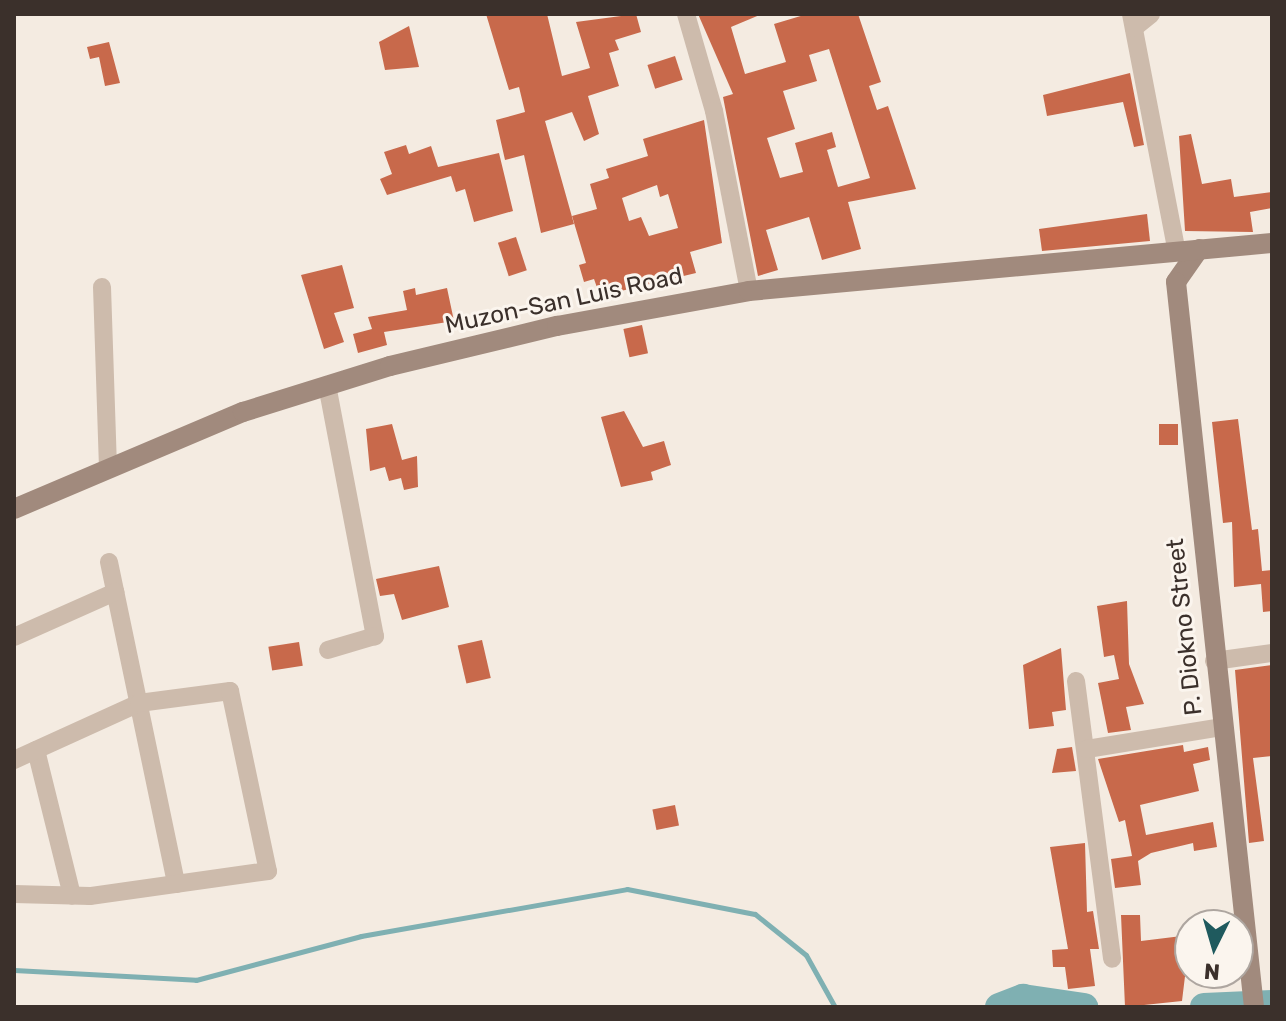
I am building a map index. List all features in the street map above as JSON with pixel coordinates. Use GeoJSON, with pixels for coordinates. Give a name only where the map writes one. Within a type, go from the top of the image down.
{"type":"FeatureCollection","features":[{"type":"Feature","properties":{"kind":"main road"},"geometry":{"type":"LineString","coordinates":[[1152,255],[1272,243]]}},
{"type":"Feature","properties":{"kind":"main road"},"geometry":{"type":"LineString","coordinates":[[1152,255],[1176,282],[1199,249]]}},
{"type":"Feature","properties":{"kind":"main road","name":"Muzon-San Luis Road"},"geometry":{"type":"LineString","coordinates":[[14,509],[108,466],[327,385],[557,326],[749,291],[1152,255]]}},
{"type":"Feature","properties":{"kind":"main road","name":"P. Diokno Street"},"geometry":{"type":"LineString","coordinates":[[1176,282],[1221,727],[1253,997]]}},
{"type":"Feature","properties":{"kind":"street"},"geometry":{"type":"LineString","coordinates":[[686,14],[714,111],[749,291]]}},
{"type":"Feature","properties":{"kind":"street"},"geometry":{"type":"LineString","coordinates":[[1151,14],[1132,21],[1177,252]]}},
{"type":"Feature","properties":{"kind":"street"},"geometry":{"type":"LineString","coordinates":[[102,287],[108,466]]}},
{"type":"Feature","properties":{"kind":"street"},"geometry":{"type":"LineString","coordinates":[[327,385],[375,636],[328,650]]}},
{"type":"Feature","properties":{"kind":"street"},"geometry":{"type":"LineString","coordinates":[[109,562],[176,884]]}},
{"type":"Feature","properties":{"kind":"street"},"geometry":{"type":"LineString","coordinates":[[14,637],[115,592]]}},
{"type":"Feature","properties":{"kind":"street"},"geometry":{"type":"LineString","coordinates":[[1214,661],[1272,653]]}},
{"type":"Feature","properties":{"kind":"street"},"geometry":{"type":"LineString","coordinates":[[1076,681],[1112,959]]}},
{"type":"Feature","properties":{"kind":"street"},"geometry":{"type":"LineString","coordinates":[[14,760],[139,703],[230,691],[268,871],[72,896],[14,894]]}},
{"type":"Feature","properties":{"kind":"street"},"geometry":{"type":"LineString","coordinates":[[1087,749],[1221,727]]}},
{"type":"Feature","properties":{"kind":"street"},"geometry":{"type":"LineString","coordinates":[[36,750],[72,896]]}},
{"type":"Feature","properties":{"kind":"building"},"geometry":{"type":"Polygon","coordinates":[[[486,14],[547,14],[562,76],[590,68],[576,22],[636,14],[641,32],[615,40],[619,50],[609,53],[619,86],[588,96],[599,134],[584,141],[572,112],[545,121],[574,224],[541,233],[524,155],[505,160],[496,120],[525,112],[519,87],[509,90],[486,14]]]}},
{"type":"Feature","properties":{"kind":"building"},"geometry":{"type":"Polygon","coordinates":[[[698,14],[762,14],[731,27],[745,74],[786,62],[774,24],[804,15],[858,14],[881,82],[869,86],[877,110],[888,106],[916,189],[848,202],[861,249],[822,260],[809,217],[766,230],[778,270],[758,276],[723,97],[733,94],[698,14]],[[829,49],[809,55],[817,81],[783,91],[795,129],[767,138],[780,178],[803,172],[795,143],[832,132],[836,147],[827,150],[838,187],[870,178],[829,49]]]}},
{"type":"Feature","properties":{"kind":"building"},"geometry":{"type":"Polygon","coordinates":[[[409,26],[419,67],[385,70],[379,42],[409,26]]]}},
{"type":"Feature","properties":{"kind":"building"},"geometry":{"type":"Polygon","coordinates":[[[109,42],[120,83],[105,86],[99,57],[90,59],[87,47],[109,42]]]}},
{"type":"Feature","properties":{"kind":"building"},"geometry":{"type":"Polygon","coordinates":[[[675,56],[683,80],[655,89],[647,65],[675,56]]]}},
{"type":"Feature","properties":{"kind":"building"},"geometry":{"type":"Polygon","coordinates":[[[1130,73],[1144,145],[1134,147],[1123,102],[1047,116],[1043,95],[1130,73]]]}},
{"type":"Feature","properties":{"kind":"building"},"geometry":{"type":"Polygon","coordinates":[[[704,120],[722,243],[690,252],[696,273],[600,296],[594,279],[584,282],[579,265],[586,263],[572,216],[597,209],[590,184],[609,178],[606,169],[648,156],[643,139],[704,120]],[[657,185],[622,198],[629,221],[641,217],[649,236],[678,228],[668,194],[660,197],[657,185]]]}},
{"type":"Feature","properties":{"kind":"building"},"geometry":{"type":"Polygon","coordinates":[[[1191,134],[1202,184],[1231,179],[1234,197],[1272,192],[1272,208],[1250,212],[1253,232],[1185,231],[1179,136],[1191,134]]]}},
{"type":"Feature","properties":{"kind":"building"},"geometry":{"type":"Polygon","coordinates":[[[406,145],[409,154],[431,146],[438,167],[499,153],[513,211],[474,222],[465,189],[456,192],[451,176],[387,195],[380,179],[392,174],[384,152],[406,145]]]}},
{"type":"Feature","properties":{"kind":"building"},"geometry":{"type":"Polygon","coordinates":[[[1147,214],[1150,241],[1042,251],[1039,229],[1147,214]]]}},
{"type":"Feature","properties":{"kind":"building"},"geometry":{"type":"Polygon","coordinates":[[[516,237],[527,270],[509,276],[498,243],[516,237]]]}},
{"type":"Feature","properties":{"kind":"building"},"geometry":{"type":"Polygon","coordinates":[[[342,265],[354,308],[334,313],[344,342],[324,349],[301,275],[342,265]]]}},
{"type":"Feature","properties":{"kind":"building"},"geometry":{"type":"Polygon","coordinates":[[[415,288],[416,295],[447,288],[454,321],[384,332],[387,345],[358,353],[353,334],[372,329],[368,317],[407,310],[403,291],[415,288]]]}},
{"type":"Feature","properties":{"kind":"building"},"geometry":{"type":"Polygon","coordinates":[[[642,325],[648,353],[629,357],[623,329],[642,325]]]}},
{"type":"Feature","properties":{"kind":"building"},"geometry":{"type":"Polygon","coordinates":[[[624,411],[643,447],[664,441],[671,465],[651,472],[653,480],[621,487],[601,417],[624,411]]]}},
{"type":"Feature","properties":{"kind":"building"},"geometry":{"type":"Polygon","coordinates":[[[1238,419],[1252,530],[1258,529],[1262,571],[1272,570],[1272,611],[1263,612],[1261,584],[1234,587],[1232,522],[1223,523],[1212,422],[1238,419]]]}},
{"type":"Feature","properties":{"kind":"building"},"geometry":{"type":"Polygon","coordinates":[[[392,424],[402,460],[417,456],[418,487],[404,490],[401,478],[389,481],[385,467],[370,471],[366,429],[392,424]]]}},
{"type":"Feature","properties":{"kind":"building"},"geometry":{"type":"Polygon","coordinates":[[[1159,424],[1178,424],[1178,445],[1159,445],[1159,424]]]}},
{"type":"Feature","properties":{"kind":"building"},"geometry":{"type":"Polygon","coordinates":[[[439,566],[449,607],[402,620],[394,594],[380,596],[376,579],[439,566]]]}},
{"type":"Feature","properties":{"kind":"building"},"geometry":{"type":"Polygon","coordinates":[[[1127,601],[1129,664],[1144,704],[1126,707],[1131,730],[1108,733],[1098,683],[1119,679],[1114,655],[1104,657],[1097,606],[1127,601]]]}},
{"type":"Feature","properties":{"kind":"building"},"geometry":{"type":"Polygon","coordinates":[[[482,640],[491,678],[466,684],[458,646],[482,640]]]}},
{"type":"Feature","properties":{"kind":"building"},"geometry":{"type":"Polygon","coordinates":[[[299,642],[303,666],[272,671],[268,647],[299,642]]]}},
{"type":"Feature","properties":{"kind":"building"},"geometry":{"type":"Polygon","coordinates":[[[1061,648],[1066,710],[1052,712],[1054,726],[1029,729],[1023,665],[1061,648]]]}},
{"type":"Feature","properties":{"kind":"building"},"geometry":{"type":"Polygon","coordinates":[[[1272,665],[1272,756],[1253,758],[1264,841],[1249,843],[1235,670],[1272,665]]]}},
{"type":"Feature","properties":{"kind":"building"},"geometry":{"type":"Polygon","coordinates":[[[1183,745],[1184,752],[1208,747],[1210,760],[1193,764],[1199,791],[1140,805],[1146,835],[1213,822],[1217,847],[1194,851],[1193,843],[1151,853],[1138,861],[1141,885],[1115,888],[1111,859],[1132,856],[1125,820],[1119,822],[1098,759],[1183,745]]]}},
{"type":"Feature","properties":{"kind":"building"},"geometry":{"type":"Polygon","coordinates":[[[1072,747],[1076,771],[1052,773],[1057,749],[1072,747]]]}},
{"type":"Feature","properties":{"kind":"building"},"geometry":{"type":"Polygon","coordinates":[[[675,805],[679,826],[656,830],[652,809],[675,805]]]}},
{"type":"Feature","properties":{"kind":"building"},"geometry":{"type":"Polygon","coordinates":[[[1085,843],[1087,912],[1093,911],[1099,949],[1090,949],[1095,986],[1068,989],[1065,967],[1053,967],[1052,950],[1068,949],[1050,847],[1085,843]]]}},
{"type":"Feature","properties":{"kind":"building"},"geometry":{"type":"Polygon","coordinates":[[[1121,915],[1140,915],[1141,941],[1174,937],[1174,989],[1183,989],[1182,1001],[1125,1007],[1121,915]]]}},
{"type":"Feature","properties":{"kind":"waterway"},"geometry":{"type":"LineString","coordinates":[[14,970],[196,980],[361,936],[627,889],[755,914],[806,955],[835,1007]]}},
{"type":"Feature","properties":{"kind":"waterway"},"geometry":{"type":"LineString","coordinates":[[999,1007],[1023,998],[1084,1007]]}},
{"type":"Feature","properties":{"kind":"waterway"},"geometry":{"type":"LineString","coordinates":[[1204,1007],[1272,1004]]}}]}
